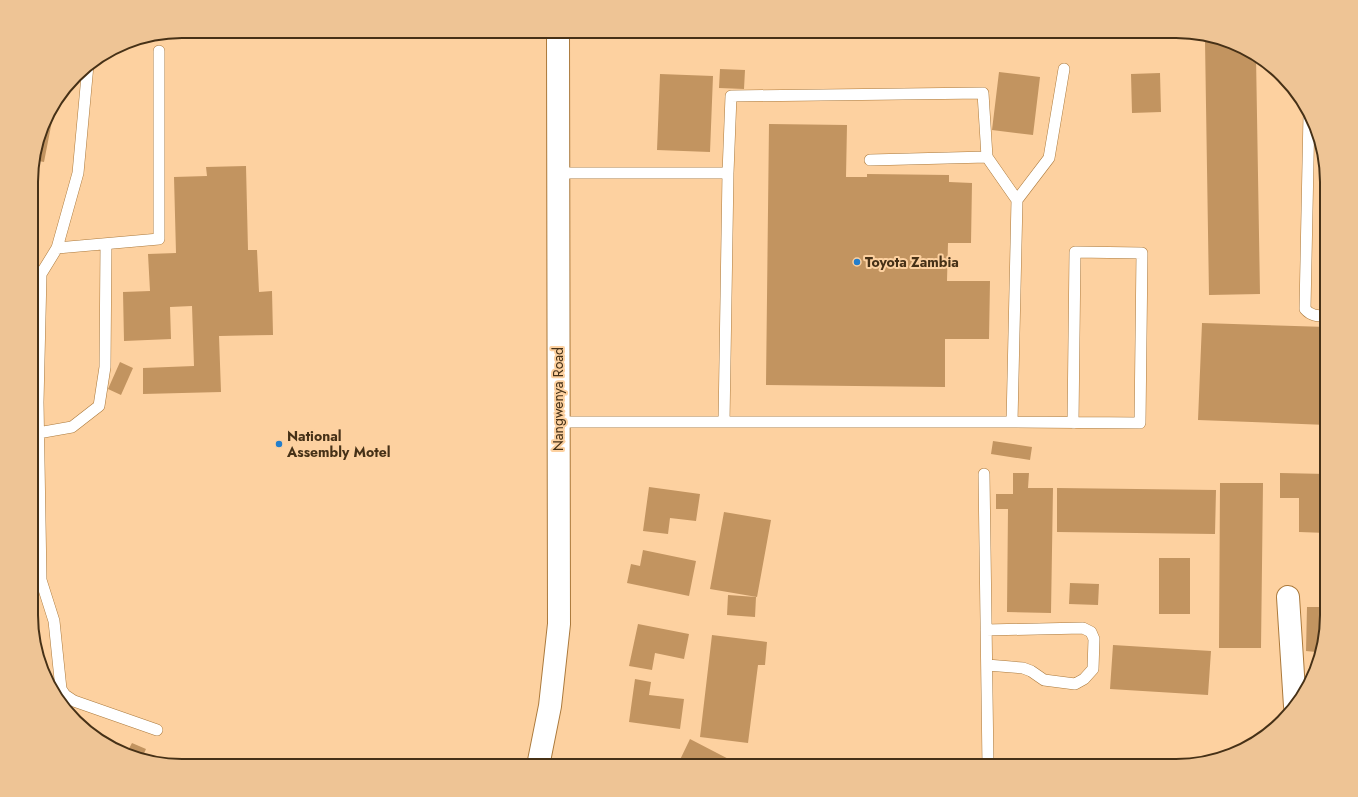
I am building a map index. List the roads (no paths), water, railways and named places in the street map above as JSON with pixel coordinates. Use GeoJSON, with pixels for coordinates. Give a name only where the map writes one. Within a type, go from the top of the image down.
{"type":"FeatureCollection","features":[{"type":"Feature","properties":{"kind":"main road","name":"Nangwenya Road"},"geometry":{"type":"LineString","coordinates":[[539,759],[550,706],[559,624],[558,38]]}},
{"type":"Feature","properties":{"kind":"main road"},"geometry":{"type":"LineString","coordinates":[[1288,597],[1294,697]]}},
{"type":"Feature","properties":{"kind":"lane"},"geometry":{"type":"LineString","coordinates":[[56,248],[159,239],[159,51]]}},
{"type":"Feature","properties":{"kind":"lane"},"geometry":{"type":"LineString","coordinates":[[1012,422],[1017,200],[1049,158],[1064,69]]}},
{"type":"Feature","properties":{"kind":"lane"},"geometry":{"type":"LineString","coordinates":[[87,74],[78,173],[56,248],[41,274],[38,433],[41,580],[54,621],[61,689],[65,696],[74,701],[157,730]]}},
{"type":"Feature","properties":{"kind":"lane"},"geometry":{"type":"LineString","coordinates":[[724,422],[728,173],[731,96],[984,93],[987,157],[1017,200]]}},
{"type":"Feature","properties":{"kind":"lane"},"geometry":{"type":"LineString","coordinates":[[1309,126],[1305,309],[1309,314],[1320,316]]}},
{"type":"Feature","properties":{"kind":"lane"},"geometry":{"type":"LineString","coordinates":[[870,160],[987,157]]}},
{"type":"Feature","properties":{"kind":"lane"},"geometry":{"type":"LineString","coordinates":[[558,173],[728,173]]}},
{"type":"Feature","properties":{"kind":"lane"},"geometry":{"type":"LineString","coordinates":[[38,433],[72,427],[99,406],[105,367],[106,244]]}},
{"type":"Feature","properties":{"kind":"lane"},"geometry":{"type":"LineString","coordinates":[[558,422],[1012,422],[1073,423],[1140,423],[1142,253],[1075,252],[1073,423]]}},
{"type":"Feature","properties":{"kind":"lane"},"geometry":{"type":"LineString","coordinates":[[984,474],[988,759]]}},
{"type":"Feature","properties":{"kind":"lane"},"geometry":{"type":"LineString","coordinates":[[986,630],[1084,628],[1091,632],[1094,639],[1093,669],[1084,679],[1075,684],[1044,680],[1031,671],[1023,668],[987,665]]}},
{"type":"Feature","properties":{"kind":"place","name":"Toyota Zambia"},"geometry":{"type":"Point","coordinates":[857,262]}},
{"type":"Feature","properties":{"kind":"place","name":"National Assembly Motel"},"geometry":{"type":"Point","coordinates":[279,444]}}]}
